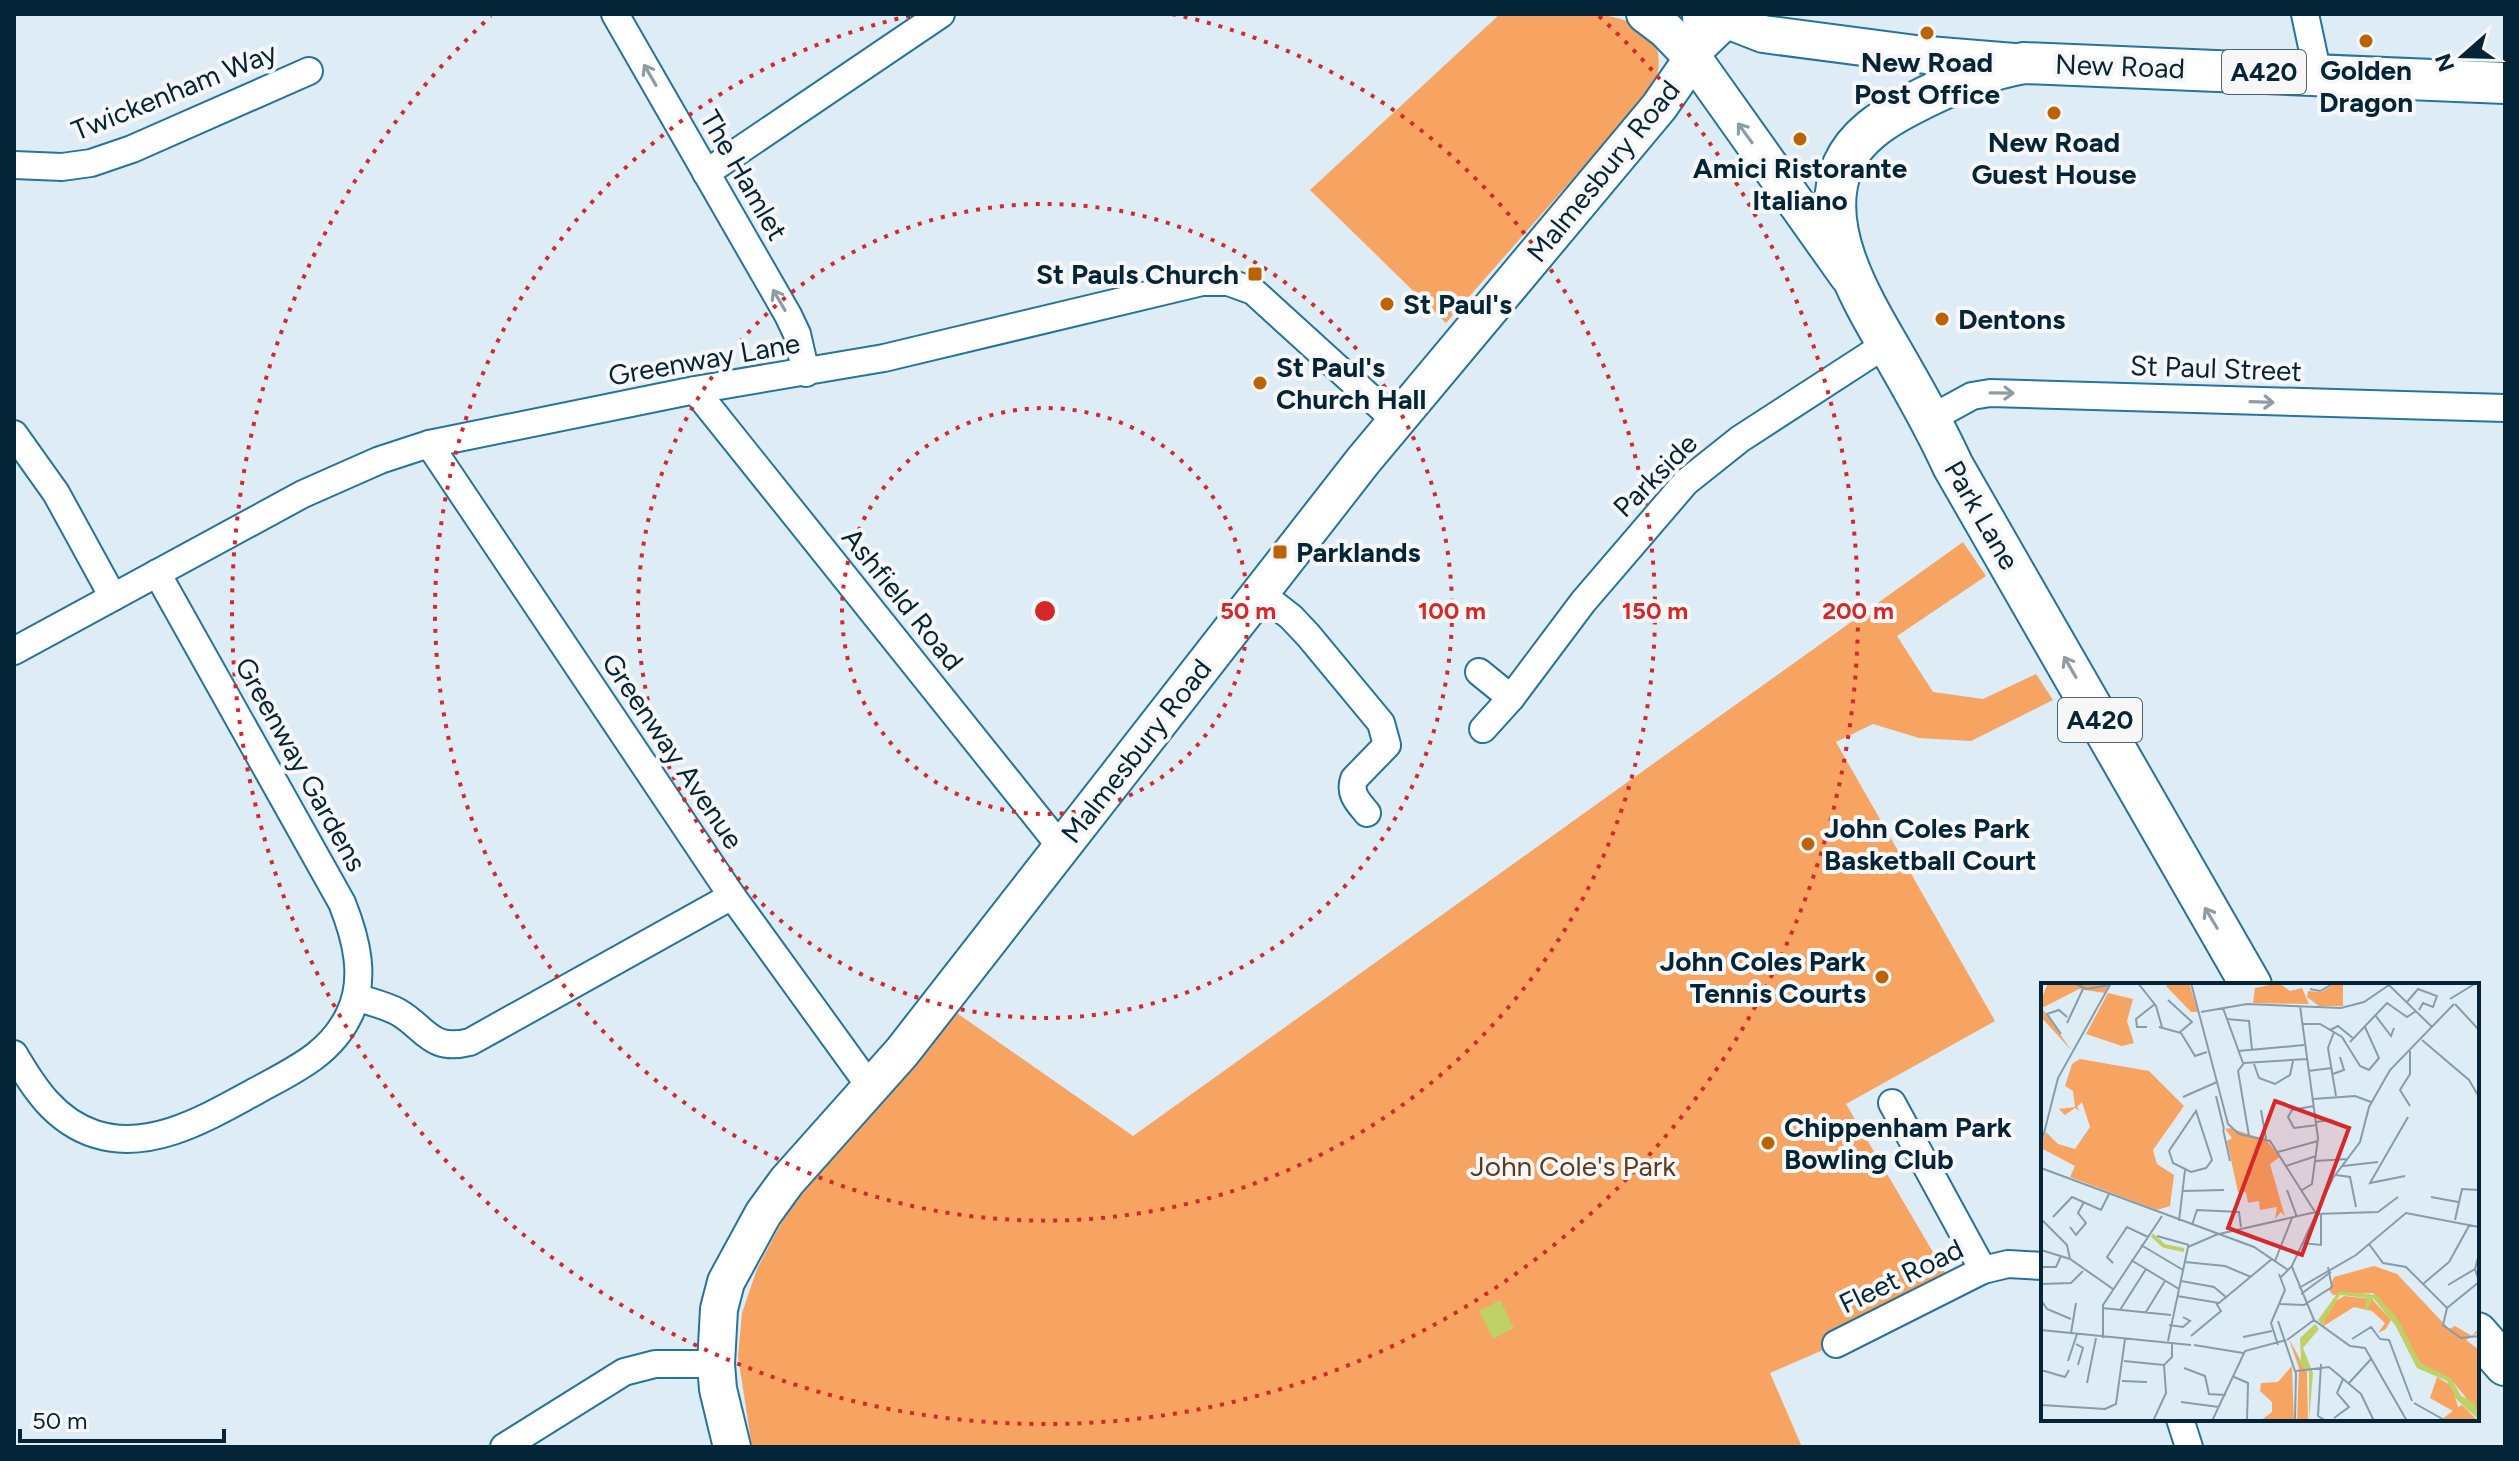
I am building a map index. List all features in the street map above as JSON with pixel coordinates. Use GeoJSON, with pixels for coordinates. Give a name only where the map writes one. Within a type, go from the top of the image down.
{"type":"FeatureCollection","features":[{"type":"Feature","properties":{"kind":"main road","name":"Park Lane"},"geometry":{"type":"LineString","coordinates":[[1645,14],[1693,58],[1856,287],[1953,466],[2250,983]]}},
{"type":"Feature","properties":{"kind":"main road","name":"New Road"},"geometry":{"type":"LineString","coordinates":[[1717,16],[1757,33],[1916,54],[2024,63],[2505,83]]}},
{"type":"Feature","properties":{"kind":"main road","name":"Malmesbury Road"},"geometry":{"type":"LineString","coordinates":[[732,1447],[718,1389],[719,1309],[726,1282],[763,1214],[787,1181],[871,1088],[1396,421],[1659,107],[1693,58]]}},
{"type":"Feature","properties":{"kind":"main road","name":"New Road"},"geometry":{"type":"LineString","coordinates":[[1856,287],[1837,231],[1836,212],[1843,165],[1854,146],[1873,127],[1918,101],[1966,78],[2024,63]]}},
{"type":"Feature","properties":{"kind":"main road"},"geometry":{"type":"LineString","coordinates":[[2479,1335],[2505,1365]]}},
{"type":"Feature","properties":{"kind":"street","name":"The Hamlet"},"geometry":{"type":"LineString","coordinates":[[615,14],[788,315],[797,334],[806,373]]}},
{"type":"Feature","properties":{"kind":"street"},"geometry":{"type":"LineString","coordinates":[[706,173],[941,14]]}},
{"type":"Feature","properties":{"kind":"street"},"geometry":{"type":"LineString","coordinates":[[2305,14],[2318,75]]}},
{"type":"Feature","properties":{"kind":"street"},"geometry":{"type":"LineString","coordinates":[[1693,58],[1697,38],[1717,16]]}},
{"type":"Feature","properties":{"kind":"street","name":"Twickenham Way"},"geometry":{"type":"LineString","coordinates":[[14,165],[62,167],[91,163],[132,149],[309,71]]}},
{"type":"Feature","properties":{"kind":"street","name":"Greenway Lane"},"geometry":{"type":"LineString","coordinates":[[14,651],[315,488],[380,460],[429,444],[695,390],[884,358],[1190,284],[1216,281],[1240,285],[1253,291],[1396,421]]}},
{"type":"Feature","properties":{"kind":"street","name":"Parkside"},"geometry":{"type":"LineString","coordinates":[[1483,729],[1511,698],[1583,602],[1686,482],[1740,439],[1888,343]]}},
{"type":"Feature","properties":{"kind":"street","name":"Ashfield Road"},"geometry":{"type":"LineString","coordinates":[[695,390],[1061,847]]}},
{"type":"Feature","properties":{"kind":"street","name":"St Paul Street"},"geometry":{"type":"LineString","coordinates":[[1930,419],[1972,396],[1990,393],[2505,408]]}},
{"type":"Feature","properties":{"kind":"street"},"geometry":{"type":"LineString","coordinates":[[14,434],[56,493],[113,597]]}},
{"type":"Feature","properties":{"kind":"street","name":"Greenway Avenue"},"geometry":{"type":"LineString","coordinates":[[429,444],[732,896],[871,1088]]}},
{"type":"Feature","properties":{"kind":"street","name":"Greenway Gardens"},"geometry":{"type":"LineString","coordinates":[[14,1054],[37,1093],[78,1127],[114,1138],[156,1135],[201,1121],[305,1064],[322,1052],[341,1029],[356,997],[357,955],[353,929],[342,903],[157,573]]}},
{"type":"Feature","properties":{"kind":"street"},"geometry":{"type":"LineString","coordinates":[[1260,593],[1308,635],[1385,731],[1387,745],[1384,750],[1358,774],[1351,785],[1354,797],[1367,813]]}},
{"type":"Feature","properties":{"kind":"street"},"geometry":{"type":"LineString","coordinates":[[1479,672],[1511,698]]}},
{"type":"Feature","properties":{"kind":"street"},"geometry":{"type":"LineString","coordinates":[[356,997],[396,1011],[431,1040],[450,1045],[470,1042],[732,896]]}},
{"type":"Feature","properties":{"kind":"street"},"geometry":{"type":"LineString","coordinates":[[1892,1103],[1983,1270]]}},
{"type":"Feature","properties":{"kind":"street","name":"Fleet Road"},"geometry":{"type":"LineString","coordinates":[[1836,1344],[1983,1270],[2008,1264],[2041,1266]]}},
{"type":"Feature","properties":{"kind":"street"},"geometry":{"type":"LineString","coordinates":[[504,1447],[624,1372],[655,1364],[716,1364]]}},
{"type":"Feature","properties":{"kind":"street"},"geometry":{"type":"LineString","coordinates":[[2181,1421],[2189,1447]]}},
{"type":"Feature","properties":{"kind":"green space"},"geometry":{"type":"Polygon","coordinates":[[[1588,13],[1632,23],[1648,33],[1657,49],[1658,70],[1650,91],[1446,323],[1310,190],[1500,14],[1588,13]]]}},
{"type":"Feature","properties":{"kind":"green space","name":"John Cole's Park"},"geometry":{"type":"Polygon","coordinates":[[[1963,542],[1986,576],[1897,636],[1933,692],[1983,699],[2036,674],[2053,700],[1971,741],[1919,738],[1873,724],[1836,742],[1995,1021],[1846,1104],[1947,1276],[1837,1344],[1770,1373],[1802,1447],[752,1447],[738,1356],[742,1313],[757,1269],[787,1212],[951,1009],[1133,1136],[1963,542]]]}},
{"type":"Feature","properties":{"kind":"shaded area"},"geometry":{"type":"Polygon","coordinates":[[[1500,1300],[1514,1328],[1493,1339],[1479,1311],[1500,1300]]]}},
{"type":"Feature","properties":{"kind":"place","name":"New Road Post Office"},"geometry":{"type":"Point","coordinates":[1927,33]}},
{"type":"Feature","properties":{"kind":"place","name":"Golden Dragon"},"geometry":{"type":"Point","coordinates":[2366,41]}},
{"type":"Feature","properties":{"kind":"place","name":"New Road Guest House"},"geometry":{"type":"Point","coordinates":[2054,113]}},
{"type":"Feature","properties":{"kind":"place","name":"Amici Ristorante Italiano"},"geometry":{"type":"Point","coordinates":[1800,139]}},
{"type":"Feature","properties":{"kind":"place","name":"St Pauls Church"},"geometry":{"type":"Point","coordinates":[1255,274]}},
{"type":"Feature","properties":{"kind":"place","name":"St Paul's"},"geometry":{"type":"Point","coordinates":[1387,304]}},
{"type":"Feature","properties":{"kind":"place","name":"Dentons"},"geometry":{"type":"Point","coordinates":[1942,319]}},
{"type":"Feature","properties":{"kind":"place","name":"St Paul's Church Hall"},"geometry":{"type":"Point","coordinates":[1260,383]}},
{"type":"Feature","properties":{"kind":"place","name":"Parklands"},"geometry":{"type":"Point","coordinates":[1280,552]}},
{"type":"Feature","properties":{"kind":"place","name":"John Coles Park Basketball Court"},"geometry":{"type":"Point","coordinates":[1808,844]}},
{"type":"Feature","properties":{"kind":"place","name":"John Coles Park Tennis Courts"},"geometry":{"type":"Point","coordinates":[1882,977]}},
{"type":"Feature","properties":{"kind":"place","name":"Chippenham Park Bowling Club"},"geometry":{"type":"Point","coordinates":[1768,1143]}}]}
